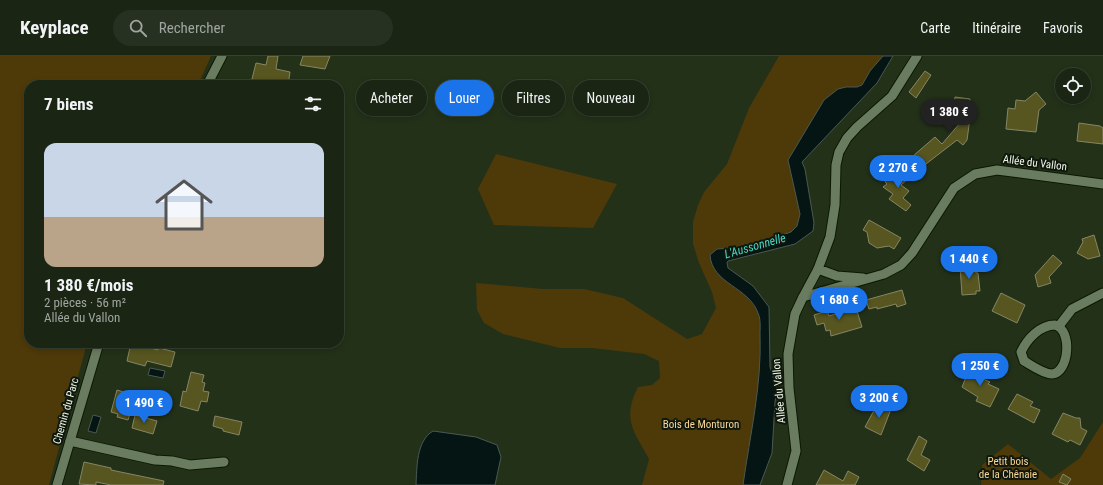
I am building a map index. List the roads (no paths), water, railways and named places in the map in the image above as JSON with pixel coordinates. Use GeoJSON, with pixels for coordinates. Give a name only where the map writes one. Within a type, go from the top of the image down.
{"type":"FeatureCollection","features":[{"type":"Feature","properties":{"kind":"street"},"geometry":{"type":"LineString","coordinates":[[210,80],[222,56]]}},
{"type":"Feature","properties":{"kind":"street","name":"Allée du Vallon"},"geometry":{"type":"LineString","coordinates":[[787,485],[796,451],[789,388],[788,354],[795,314],[818,269],[830,237],[835,205],[836,165],[839,152],[847,138],[857,127],[892,96],[917,56]]}},
{"type":"Feature","properties":{"kind":"street","name":"Allée du Vallon"},"geometry":{"type":"LineString","coordinates":[[803,297],[893,270],[907,260],[954,188],[975,174],[997,170],[1103,184]]}},
{"type":"Feature","properties":{"kind":"street","name":"Allée du Vallon"},"geometry":{"type":"LineString","coordinates":[[818,269],[837,276],[868,278]]}},
{"type":"Feature","properties":{"kind":"street"},"geometry":{"type":"LineString","coordinates":[[1059,326],[1072,309],[1103,293]]}},
{"type":"Feature","properties":{"kind":"street"},"geometry":{"type":"LineString","coordinates":[[1046,326],[1059,326],[1065,335],[1067,348],[1063,362],[1057,372],[1047,373],[1024,361],[1021,355],[1022,350],[1037,332],[1046,326]]}},
{"type":"Feature","properties":{"kind":"street","name":"Chemin du Parc"},"geometry":{"type":"LineString","coordinates":[[57,485],[98,348]]}},
{"type":"Feature","properties":{"kind":"street"},"geometry":{"type":"LineString","coordinates":[[70,441],[155,460],[172,460],[190,465],[224,462]]}},
{"type":"Feature","properties":{"kind":"water","name":"L'Aussonnelle"},"geometry":{"type":"Polygon","coordinates":[[[883,56],[893,56],[877,83],[802,162],[805,169],[814,223],[813,231],[795,244],[728,261],[727,263],[728,268],[753,286],[769,307],[770,367],[777,389],[772,453],[760,485],[743,485],[755,410],[759,372],[760,318],[753,304],[747,297],[717,273],[712,265],[710,255],[717,249],[743,247],[791,232],[797,226],[800,214],[788,160],[824,100],[838,89],[862,85],[870,71],[883,56]]]}},
{"type":"Feature","properties":{"kind":"water"},"geometry":{"type":"Polygon","coordinates":[[[150,368],[165,371],[163,378],[148,375],[150,368]]]}},
{"type":"Feature","properties":{"kind":"water"},"geometry":{"type":"Polygon","coordinates":[[[93,415],[101,417],[96,433],[88,431],[93,415]]]}},
{"type":"Feature","properties":{"kind":"water"},"geometry":{"type":"Polygon","coordinates":[[[433,431],[476,437],[497,445],[501,457],[495,485],[416,485],[417,463],[420,448],[427,435],[433,431]]]}},
{"type":"Feature","properties":{"kind":"park label","name":"Bois de Monturon"},"geometry":{"type":"Point","coordinates":[701,424]}},
{"type":"Feature","properties":{"kind":"park label","name":"Petit bois de la Chênaie"},"geometry":{"type":"Point","coordinates":[1008,467]}}]}
